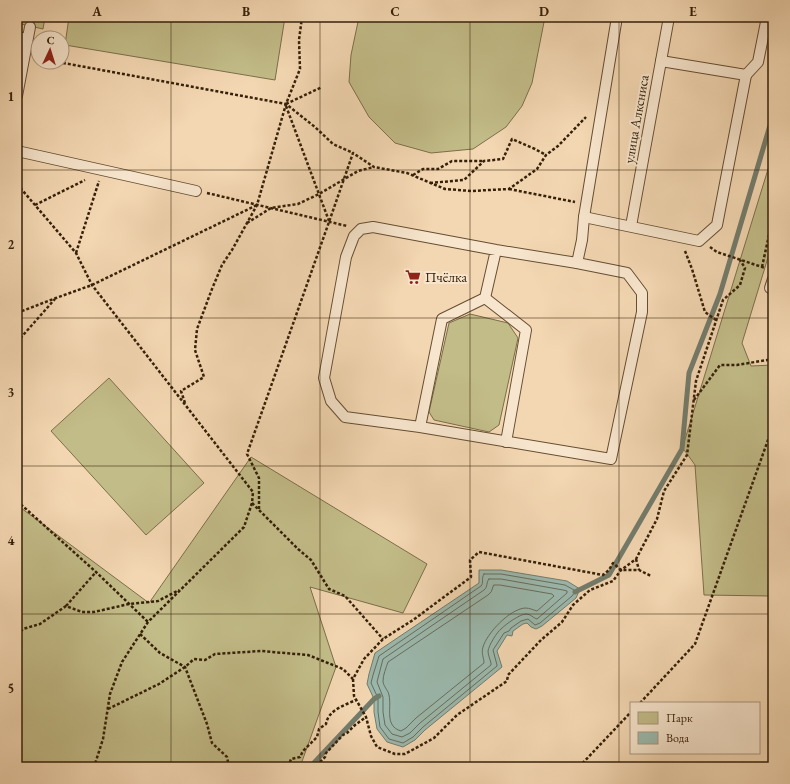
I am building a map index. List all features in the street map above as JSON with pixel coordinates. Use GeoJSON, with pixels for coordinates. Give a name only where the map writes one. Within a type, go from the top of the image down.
{"type":"FeatureCollection","features":[{"type":"Feature","properties":{"kind":"lane"},"geometry":{"type":"LineString","coordinates":[[577,263],[582,240],[584,216],[617,17]]}},
{"type":"Feature","properties":{"kind":"lane","name":"улица Алксниса"},"geometry":{"type":"LineString","coordinates":[[630,226],[669,17]]}},
{"type":"Feature","properties":{"kind":"lane"},"geometry":{"type":"LineString","coordinates":[[584,216],[700,241],[717,225],[746,75],[758,62],[767,17]]}},
{"type":"Feature","properties":{"kind":"lane"},"geometry":{"type":"LineString","coordinates":[[17,96],[30,27]]}},
{"type":"Feature","properties":{"kind":"lane"},"geometry":{"type":"LineString","coordinates":[[17,37],[28,39]]}},
{"type":"Feature","properties":{"kind":"lane"},"geometry":{"type":"LineString","coordinates":[[661,61],[746,75]]}},
{"type":"Feature","properties":{"kind":"lane"},"geometry":{"type":"LineString","coordinates":[[17,151],[196,191]]}},
{"type":"Feature","properties":{"kind":"lane"},"geometry":{"type":"LineString","coordinates":[[373,227],[496,250],[577,263],[627,273],[642,293],[642,312],[610,459],[420,427],[345,417],[331,401],[324,378],[346,257],[354,236],[361,229],[373,227]]}},
{"type":"Feature","properties":{"kind":"lane"},"geometry":{"type":"LineString","coordinates":[[485,298],[496,250]]}},
{"type":"Feature","properties":{"kind":"lane"},"geometry":{"type":"LineString","coordinates":[[485,298],[526,330],[506,442]]}},
{"type":"Feature","properties":{"kind":"lane"},"geometry":{"type":"LineString","coordinates":[[420,427],[442,319],[485,298]]}},
{"type":"Feature","properties":{"kind":"path"},"geometry":{"type":"LineString","coordinates":[[186,406],[181,391],[204,377],[196,350],[197,329],[222,265],[257,205],[286,104],[300,69],[299,40],[302,17]]}},
{"type":"Feature","properties":{"kind":"path"},"geometry":{"type":"LineString","coordinates":[[70,64],[286,104],[333,144],[353,153],[374,167]]}},
{"type":"Feature","properties":{"kind":"path"},"geometry":{"type":"LineString","coordinates":[[286,104],[322,87]]}},
{"type":"Feature","properties":{"kind":"path"},"geometry":{"type":"LineString","coordinates":[[286,104],[329,222]]}},
{"type":"Feature","properties":{"kind":"path"},"geometry":{"type":"LineString","coordinates":[[508,189],[537,169],[546,156],[558,146],[586,117]]}},
{"type":"Feature","properties":{"kind":"path"},"geometry":{"type":"LineString","coordinates":[[412,175],[423,169],[438,168],[452,161],[484,161],[503,159],[512,139],[535,148],[546,156]]}},
{"type":"Feature","properties":{"kind":"path"},"geometry":{"type":"LineString","coordinates":[[259,509],[259,478],[247,454],[353,153]]}},
{"type":"Feature","properties":{"kind":"path"},"geometry":{"type":"LineString","coordinates":[[429,183],[464,180],[484,161]]}},
{"type":"Feature","properties":{"kind":"path"},"geometry":{"type":"LineString","coordinates":[[246,224],[271,208],[298,204],[344,180],[358,170],[374,167],[408,173],[445,189],[472,191],[508,189],[581,203]]}},
{"type":"Feature","properties":{"kind":"path"},"geometry":{"type":"LineString","coordinates":[[35,206],[105,170]]}},
{"type":"Feature","properties":{"kind":"path"},"geometry":{"type":"LineString","coordinates":[[76,253],[100,178],[105,170]]}},
{"type":"Feature","properties":{"kind":"path"},"geometry":{"type":"LineString","coordinates":[[17,184],[76,253],[92,285],[253,492],[252,503],[244,527],[148,622],[122,662],[110,694],[103,738],[94,767]]}},
{"type":"Feature","properties":{"kind":"path"},"geometry":{"type":"LineString","coordinates":[[196,191],[361,229]]}},
{"type":"Feature","properties":{"kind":"path"},"geometry":{"type":"LineString","coordinates":[[17,313],[92,285],[257,205]]}},
{"type":"Feature","properties":{"kind":"path"},"geometry":{"type":"LineString","coordinates":[[762,267],[773,217]]}},
{"type":"Feature","properties":{"kind":"path"},"geometry":{"type":"LineString","coordinates":[[678,236],[692,269],[705,312],[716,320]]}},
{"type":"Feature","properties":{"kind":"path"},"geometry":{"type":"LineString","coordinates":[[717,252],[768,269]]}},
{"type":"Feature","properties":{"kind":"path"},"geometry":{"type":"LineString","coordinates":[[651,576],[640,570],[621,570],[613,563],[609,570],[603,575],[479,552],[470,560],[471,577],[413,620],[383,638],[364,659],[353,679],[354,696],[366,717],[371,736],[377,747],[395,754],[405,754],[434,738],[457,715],[507,681],[508,675],[541,640],[562,622],[573,605],[590,590],[613,581],[621,570],[636,559],[657,519],[664,491],[688,455],[696,381],[723,300],[740,285],[745,268],[740,260]]}},
{"type":"Feature","properties":{"kind":"path"},"geometry":{"type":"LineString","coordinates":[[17,342],[56,298]]}},
{"type":"Feature","properties":{"kind":"path"},"geometry":{"type":"LineString","coordinates":[[693,400],[720,365],[737,365],[773,359]]}},
{"type":"Feature","properties":{"kind":"path"},"geometry":{"type":"LineString","coordinates":[[641,702],[695,644],[773,426]]}},
{"type":"Feature","properties":{"kind":"path"},"geometry":{"type":"LineString","coordinates":[[17,501],[96,572],[148,622]]}},
{"type":"Feature","properties":{"kind":"path"},"geometry":{"type":"LineString","coordinates":[[252,503],[311,560],[329,589],[345,596],[383,638]]}},
{"type":"Feature","properties":{"kind":"path"},"geometry":{"type":"LineString","coordinates":[[636,559],[640,570]]}},
{"type":"Feature","properties":{"kind":"path"},"geometry":{"type":"LineString","coordinates":[[17,635],[23,629],[40,624],[66,606],[96,572]]}},
{"type":"Feature","properties":{"kind":"path"},"geometry":{"type":"LineString","coordinates":[[66,606],[82,612],[94,612],[129,604],[158,601],[182,588]]}},
{"type":"Feature","properties":{"kind":"path"},"geometry":{"type":"LineString","coordinates":[[140,634],[160,653],[185,667],[207,724],[212,743],[227,756],[230,767]]}},
{"type":"Feature","properties":{"kind":"path"},"geometry":{"type":"LineString","coordinates":[[108,710],[159,684],[185,667],[194,659],[206,660],[215,654],[261,651],[308,655],[343,669],[353,679]]}},
{"type":"Feature","properties":{"kind":"path"},"geometry":{"type":"LineString","coordinates":[[288,767],[290,759],[300,756],[317,737],[319,729],[326,724],[327,718],[333,711],[356,700]]}},
{"type":"Feature","properties":{"kind":"path"},"geometry":{"type":"LineString","coordinates":[[580,767],[630,713]]}},
{"type":"Feature","properties":{"kind":"path"},"geometry":{"type":"LineString","coordinates":[[318,767],[326,753],[343,735],[366,717]]}},
{"type":"Feature","properties":{"kind":"green space"},"geometry":{"type":"Polygon","coordinates":[[[17,17],[45,17],[43,29],[17,23],[17,17]]]}},
{"type":"Feature","properties":{"kind":"green space"},"geometry":{"type":"Polygon","coordinates":[[[69,17],[285,17],[275,80],[70,46],[70,30],[67,30],[69,17]]]}},
{"type":"Feature","properties":{"kind":"green space"},"geometry":{"type":"Polygon","coordinates":[[[359,17],[545,17],[532,83],[522,106],[506,127],[473,149],[431,153],[395,143],[369,117],[349,82],[351,55],[359,17]]]}},
{"type":"Feature","properties":{"kind":"green space"},"geometry":{"type":"Polygon","coordinates":[[[773,153],[773,241],[742,343],[751,366],[773,365],[773,578],[770,596],[704,595],[695,465],[682,449],[773,153]]]}},
{"type":"Feature","properties":{"kind":"green space"},"geometry":{"type":"Polygon","coordinates":[[[470,314],[508,323],[518,338],[499,425],[489,432],[434,420],[429,412],[449,323],[470,314]]]}},
{"type":"Feature","properties":{"kind":"green space"},"geometry":{"type":"Polygon","coordinates":[[[109,378],[204,483],[146,535],[51,431],[109,378]]]}},
{"type":"Feature","properties":{"kind":"green space"},"geometry":{"type":"Polygon","coordinates":[[[251,457],[427,564],[403,613],[310,587],[336,667],[300,767],[17,767],[17,505],[149,603],[251,457]]]}},
{"type":"Feature","properties":{"kind":"water"},"geometry":{"type":"Polygon","coordinates":[[[479,570],[501,570],[567,581],[580,589],[576,598],[542,626],[536,629],[527,623],[523,624],[513,631],[512,636],[507,635],[497,651],[502,667],[425,730],[415,740],[403,747],[387,742],[377,729],[374,712],[374,699],[367,684],[375,653],[479,583],[479,570]]]}},
{"type":"Feature","properties":{"kind":"waterway"},"geometry":{"type":"LineString","coordinates":[[575,592],[609,575],[682,449],[689,373],[720,294],[773,118]]}},
{"type":"Feature","properties":{"kind":"waterway"},"geometry":{"type":"LineString","coordinates":[[310,767],[374,699],[379,696]]}},
{"type":"Feature","properties":{"kind":"place","name":"Пчёлка"},"geometry":{"type":"Point","coordinates":[413,277]}}]}
